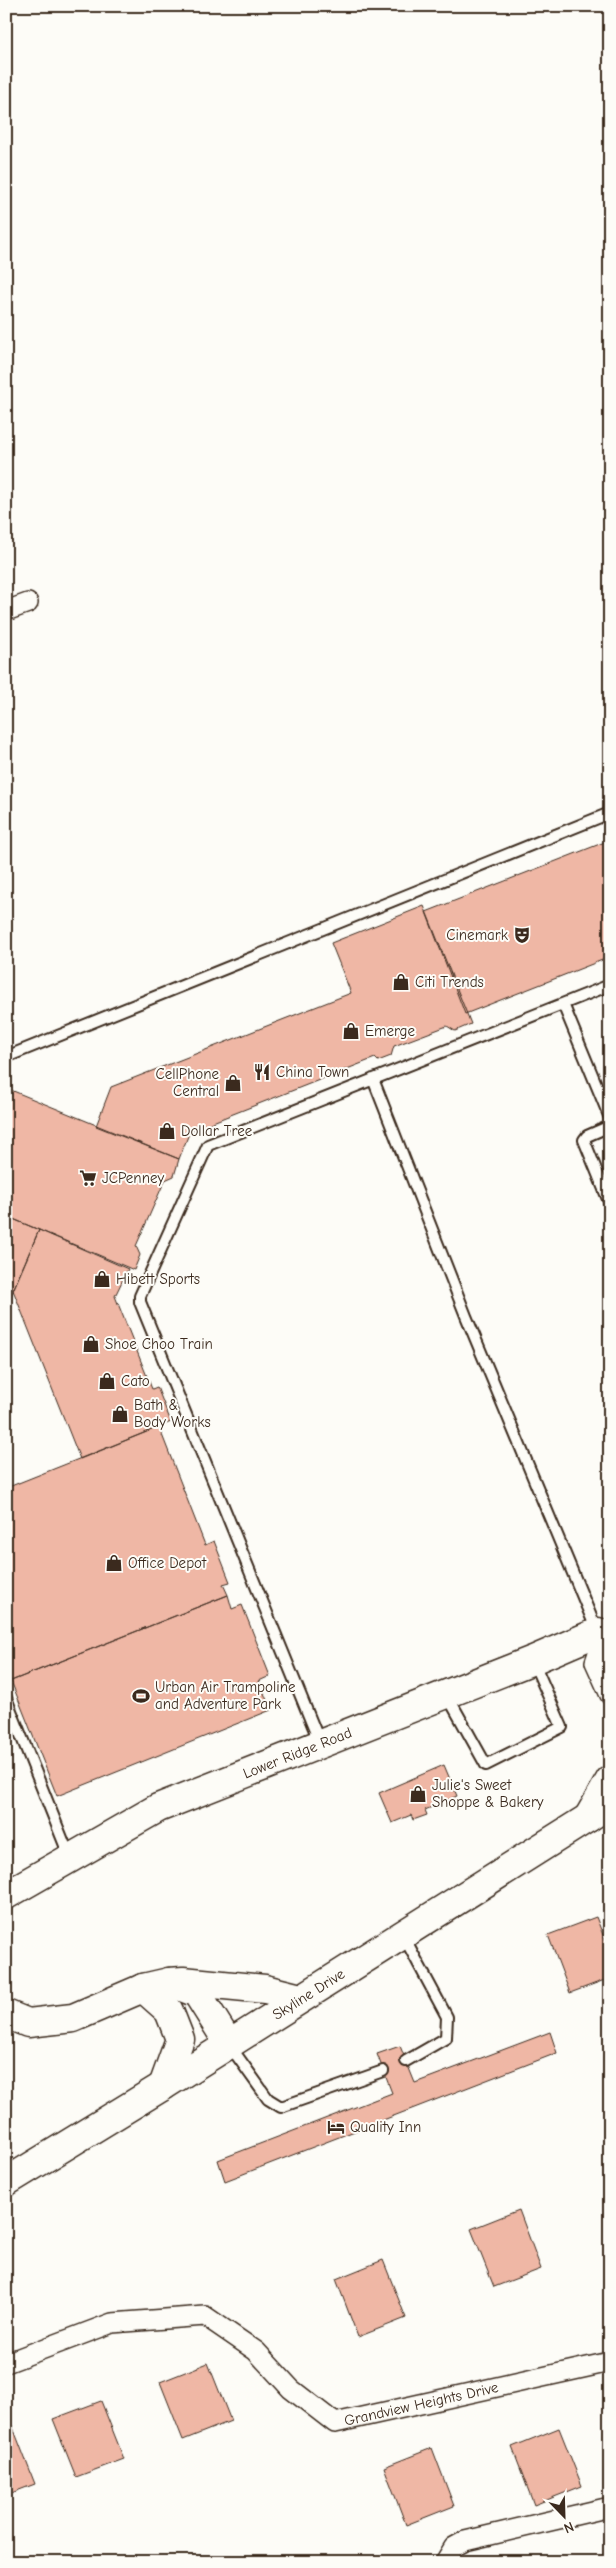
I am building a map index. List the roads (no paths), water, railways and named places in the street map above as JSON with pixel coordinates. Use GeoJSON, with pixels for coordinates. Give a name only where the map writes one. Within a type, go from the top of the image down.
{"type":"FeatureCollection","features":[{"type":"Feature","properties":{"kind":"main road","name":"Lower Ridge Road"},"geometry":{"type":"LineString","coordinates":[[6,1896],[158,1808],[533,1660],[605,1636]]}},
{"type":"Feature","properties":{"kind":"main road"},"geometry":{"type":"LineString","coordinates":[[599,1811],[610,1780]]}},
{"type":"Feature","properties":{"kind":"main road","name":"Skyline Drive"},"geometry":{"type":"LineString","coordinates":[[6,2182],[164,2086],[300,1998],[599,1811]]}},
{"type":"Feature","properties":{"kind":"main road"},"geometry":{"type":"LineString","coordinates":[[6,2014],[28,2023],[73,2018],[156,1985],[183,1981],[265,1990],[300,1998]]}},
{"type":"Feature","properties":{"kind":"main road"},"geometry":{"type":"LineString","coordinates":[[156,1985],[196,1993],[229,2044]]}},
{"type":"Feature","properties":{"kind":"main road"},"geometry":{"type":"LineString","coordinates":[[156,1985],[180,2039],[164,2086]]}},
{"type":"Feature","properties":{"kind":"street"},"geometry":{"type":"LineString","coordinates":[[6,611],[28,603]]}},
{"type":"Feature","properties":{"kind":"street"},"geometry":{"type":"LineString","coordinates":[[605,1636],[595,1662],[610,1696]]}},
{"type":"Feature","properties":{"kind":"street","name":"Grandview Heights Drive"},"geometry":{"type":"LineString","coordinates":[[6,2363],[112,2323],[205,2316],[256,2351],[291,2389],[335,2423],[610,2362]]}},
{"type":"Feature","properties":{"kind":"street"},"geometry":{"type":"LineString","coordinates":[[445,2562],[454,2547],[464,2541],[610,2507]]}},
{"type":"Feature","properties":{"kind":"lane"},"geometry":{"type":"LineString","coordinates":[[6,1058],[610,813]]}},
{"type":"Feature","properties":{"kind":"lane"},"geometry":{"type":"LineString","coordinates":[[320,1744],[140,1302],[140,1296],[208,1145],[610,985]]}},
{"type":"Feature","properties":{"kind":"lane"},"geometry":{"type":"LineString","coordinates":[[563,1004],[610,1118]]}},
{"type":"Feature","properties":{"kind":"lane"},"geometry":{"type":"LineString","coordinates":[[373,1079],[466,1316],[605,1636]]}},
{"type":"Feature","properties":{"kind":"lane"},"geometry":{"type":"LineString","coordinates":[[610,1126],[587,1136],[584,1140],[610,1204]]}},
{"type":"Feature","properties":{"kind":"lane"},"geometry":{"type":"LineString","coordinates":[[447,1694],[486,1766],[562,1726],[533,1660]]}},
{"type":"Feature","properties":{"kind":"lane"},"geometry":{"type":"LineString","coordinates":[[6,1698],[70,1859]]}},
{"type":"Feature","properties":{"kind":"lane"},"geometry":{"type":"LineString","coordinates":[[403,1934],[447,2017],[446,2038],[406,2061]]}},
{"type":"Feature","properties":{"kind":"lane"},"geometry":{"type":"LineString","coordinates":[[229,2044],[268,2099],[281,2107],[383,2071]]}},
{"type":"Feature","properties":{"kind":"place","name":"Cinemark"},"geometry":{"type":"Point","coordinates":[522,935]}},
{"type":"Feature","properties":{"kind":"place","name":"Citi Trends"},"geometry":{"type":"Point","coordinates":[401,982]}},
{"type":"Feature","properties":{"kind":"place","name":"Emerge"},"geometry":{"type":"Point","coordinates":[351,1031]}},
{"type":"Feature","properties":{"kind":"place","name":"China Town"},"geometry":{"type":"Point","coordinates":[262,1072]}},
{"type":"Feature","properties":{"kind":"place","name":"CellPhone Central"},"geometry":{"type":"Point","coordinates":[233,1083]}},
{"type":"Feature","properties":{"kind":"place","name":"Dollar Tree"},"geometry":{"type":"Point","coordinates":[167,1131]}},
{"type":"Feature","properties":{"kind":"place","name":"JCPenney"},"geometry":{"type":"Point","coordinates":[88,1178]}},
{"type":"Feature","properties":{"kind":"place","name":"Hibett Sports"},"geometry":{"type":"Point","coordinates":[102,1279]}},
{"type":"Feature","properties":{"kind":"place","name":"Shoe Choo Train"},"geometry":{"type":"Point","coordinates":[91,1344]}},
{"type":"Feature","properties":{"kind":"place","name":"Cato"},"geometry":{"type":"Point","coordinates":[107,1381]}},
{"type":"Feature","properties":{"kind":"place","name":"Bath & Body Works"},"geometry":{"type":"Point","coordinates":[120,1414]}},
{"type":"Feature","properties":{"kind":"place","name":"Office Depot"},"geometry":{"type":"Point","coordinates":[114,1563]}},
{"type":"Feature","properties":{"kind":"place","name":"Urban Air Trampoline and Adventure Park"},"geometry":{"type":"Point","coordinates":[141,1696]}},
{"type":"Feature","properties":{"kind":"place","name":"Julie's Sweet Shoppe & Bakery"},"geometry":{"type":"Point","coordinates":[418,1794]}},
{"type":"Feature","properties":{"kind":"place","name":"Quality Inn"},"geometry":{"type":"Point","coordinates":[336,2127]}}]}
